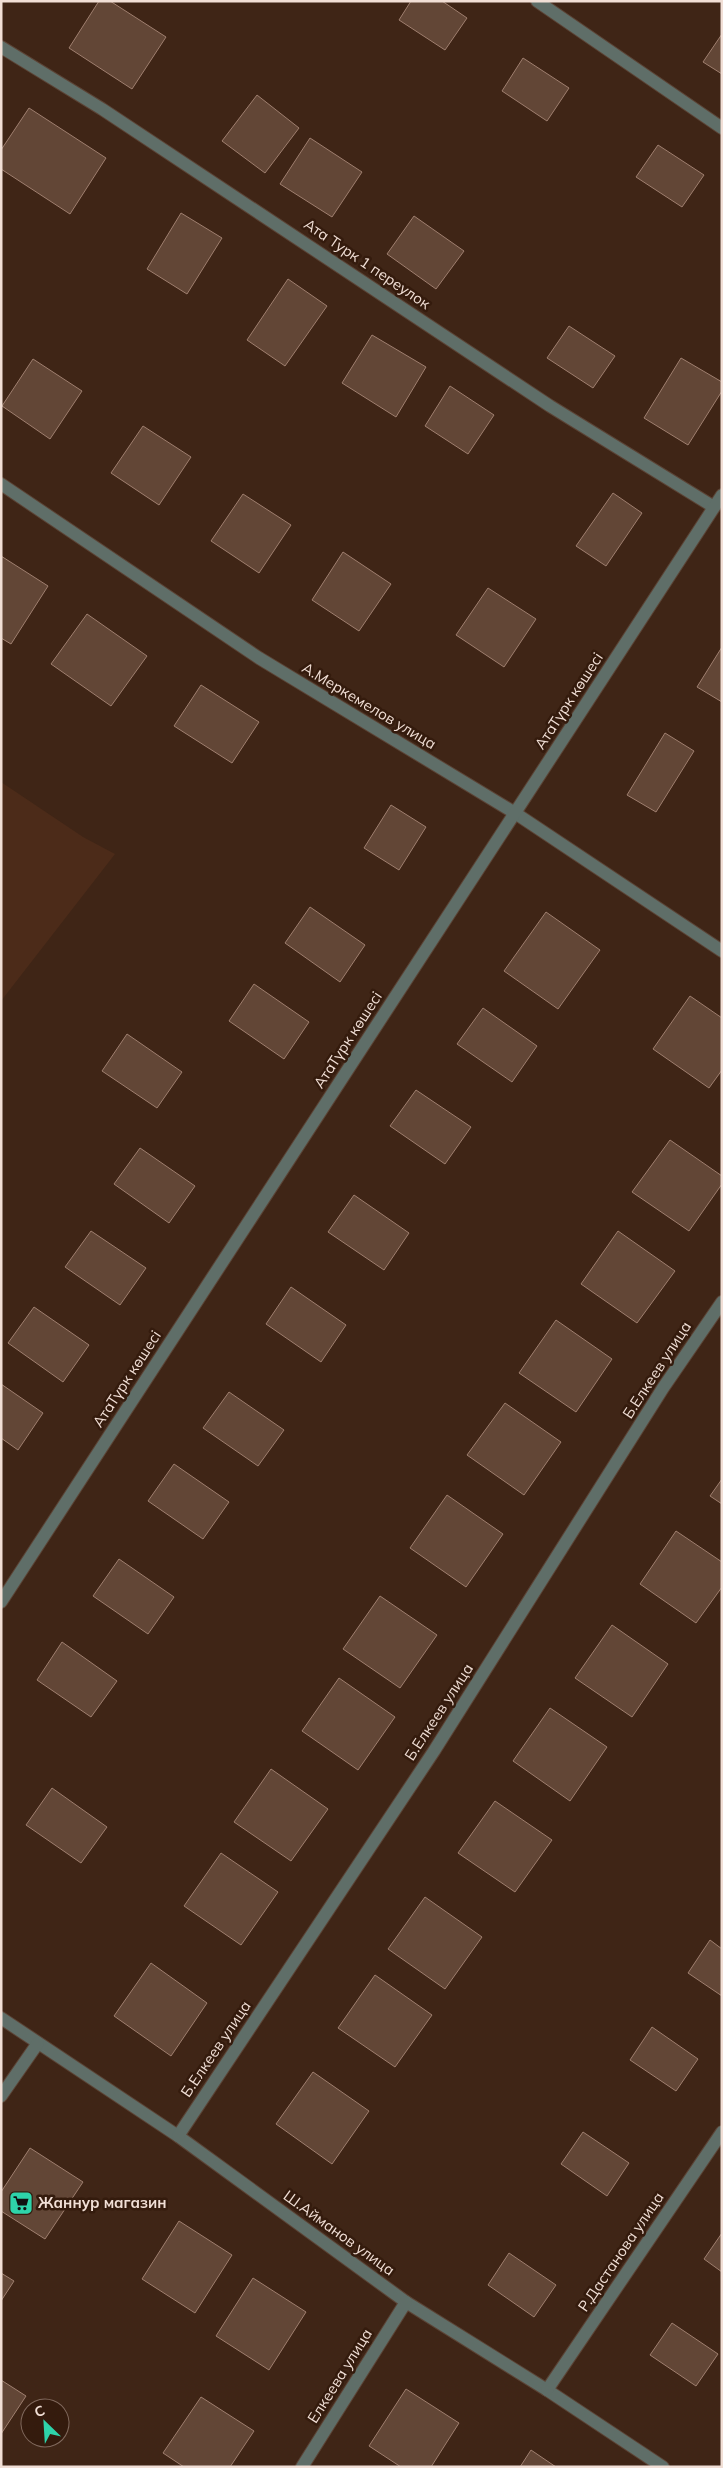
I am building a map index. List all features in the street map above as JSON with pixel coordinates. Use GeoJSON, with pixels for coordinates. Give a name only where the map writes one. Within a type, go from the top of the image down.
{"type":"FeatureCollection","features":[{"type":"Feature","properties":{"kind":"street"},"geometry":{"type":"LineString","coordinates":[[537,1],[722,128]]}},
{"type":"Feature","properties":{"kind":"street","name":"Ата Турк 1 переулок"},"geometry":{"type":"LineString","coordinates":[[1,47],[102,109],[550,406],[714,508]]}},
{"type":"Feature","properties":{"kind":"street","name":"А.Меркемелов улица"},"geometry":{"type":"LineString","coordinates":[[1,484],[259,658],[515,813],[722,951]]}},
{"type":"Feature","properties":{"kind":"street","name":"АтаТүрк көшесі"},"geometry":{"type":"LineString","coordinates":[[1,1602],[722,496]]}},
{"type":"Feature","properties":{"kind":"street","name":"Б.Елкеев улица"},"geometry":{"type":"LineString","coordinates":[[178,2136],[434,1751],[663,1388],[722,1302]]}},
{"type":"Feature","properties":{"kind":"street","name":"Ш.Айманов улица"},"geometry":{"type":"LineString","coordinates":[[1,2018],[178,2136],[406,2302],[547,2390],[663,2467]]}},
{"type":"Feature","properties":{"kind":"street"},"geometry":{"type":"LineString","coordinates":[[1,2096],[38,2043]]}},
{"type":"Feature","properties":{"kind":"street","name":"Р.Дастанова улица"},"geometry":{"type":"LineString","coordinates":[[547,2390],[722,2132]]}},
{"type":"Feature","properties":{"kind":"street","name":"Елкеева улица"},"geometry":{"type":"LineString","coordinates":[[302,2467],[406,2302]]}},
{"type":"Feature","properties":{"kind":"shaded area"},"geometry":{"type":"Polygon","coordinates":[[[1,782],[83,837],[115,854],[1,1001],[1,782]]]}},
{"type":"Feature","properties":{"kind":"building"},"geometry":{"type":"Polygon","coordinates":[[[99,1],[110,1],[166,37],[132,89],[69,48],[99,1]]]}},
{"type":"Feature","properties":{"kind":"building"},"geometry":{"type":"Polygon","coordinates":[[[411,1],[442,1],[467,18],[445,50],[399,20],[411,1]]]}},
{"type":"Feature","properties":{"kind":"building"},"geometry":{"type":"Polygon","coordinates":[[[722,34],[722,74],[703,62],[722,34]]]}},
{"type":"Feature","properties":{"kind":"building"},"geometry":{"type":"Polygon","coordinates":[[[523,58],[569,88],[547,121],[502,91],[523,58]]]}},
{"type":"Feature","properties":{"kind":"building"},"geometry":{"type":"Polygon","coordinates":[[[257,95],[299,128],[265,173],[222,141],[257,95]]]}},
{"type":"Feature","properties":{"kind":"building"},"geometry":{"type":"Polygon","coordinates":[[[29,108],[106,158],[70,214],[1,169],[1,150],[29,108]]]}},
{"type":"Feature","properties":{"kind":"building"},"geometry":{"type":"Polygon","coordinates":[[[310,138],[362,172],[332,217],[280,184],[310,138]]]}},
{"type":"Feature","properties":{"kind":"building"},"geometry":{"type":"Polygon","coordinates":[[[658,145],[704,175],[682,207],[636,177],[658,145]]]}},
{"type":"Feature","properties":{"kind":"building"},"geometry":{"type":"Polygon","coordinates":[[[181,213],[222,238],[187,294],[147,269],[181,213]]]}},
{"type":"Feature","properties":{"kind":"building"},"geometry":{"type":"Polygon","coordinates":[[[414,216],[464,251],[436,289],[387,254],[414,216]]]}},
{"type":"Feature","properties":{"kind":"building"},"geometry":{"type":"Polygon","coordinates":[[[288,279],[327,306],[285,366],[247,340],[288,279]]]}},
{"type":"Feature","properties":{"kind":"building"},"geometry":{"type":"Polygon","coordinates":[[[569,326],[615,356],[593,388],[547,358],[569,326]]]}},
{"type":"Feature","properties":{"kind":"building"},"geometry":{"type":"Polygon","coordinates":[[[372,335],[426,367],[396,417],[342,383],[372,335]]]}},
{"type":"Feature","properties":{"kind":"building"},"geometry":{"type":"Polygon","coordinates":[[[681,358],[722,382],[722,391],[688,445],[644,418],[681,358]]]}},
{"type":"Feature","properties":{"kind":"building"},"geometry":{"type":"Polygon","coordinates":[[[33,359],[82,391],[50,439],[2,406],[33,359]]]}},
{"type":"Feature","properties":{"kind":"building"},"geometry":{"type":"Polygon","coordinates":[[[450,386],[494,415],[468,454],[425,426],[450,386]]]}},
{"type":"Feature","properties":{"kind":"building"},"geometry":{"type":"Polygon","coordinates":[[[143,426],[191,457],[159,505],[111,473],[143,426]]]}},
{"type":"Feature","properties":{"kind":"building"},"geometry":{"type":"Polygon","coordinates":[[[613,493],[642,513],[606,566],[576,546],[613,493]]]}},
{"type":"Feature","properties":{"kind":"building"},"geometry":{"type":"Polygon","coordinates":[[[243,494],[291,525],[259,573],[211,541],[243,494]]]}},
{"type":"Feature","properties":{"kind":"building"},"geometry":{"type":"Polygon","coordinates":[[[343,552],[391,584],[359,631],[312,600],[343,552]]]}},
{"type":"Feature","properties":{"kind":"building"},"geometry":{"type":"Polygon","coordinates":[[[1,556],[48,586],[11,644],[1,638],[1,556]]]}},
{"type":"Feature","properties":{"kind":"building"},"geometry":{"type":"Polygon","coordinates":[[[488,588],[536,619],[504,667],[456,635],[488,588]]]}},
{"type":"Feature","properties":{"kind":"building"},"geometry":{"type":"Polygon","coordinates":[[[87,614],[147,656],[111,706],[51,664],[87,614]]]}},
{"type":"Feature","properties":{"kind":"building"},"geometry":{"type":"Polygon","coordinates":[[[722,647],[722,702],[697,687],[722,647]]]}},
{"type":"Feature","properties":{"kind":"building"},"geometry":{"type":"Polygon","coordinates":[[[201,685],[259,722],[232,763],[174,726],[201,685]]]}},
{"type":"Feature","properties":{"kind":"building"},"geometry":{"type":"Polygon","coordinates":[[[665,733],[694,751],[656,812],[627,795],[665,733]]]}},
{"type":"Feature","properties":{"kind":"building"},"geometry":{"type":"Polygon","coordinates":[[[391,805],[426,827],[399,870],[364,848],[391,805]]]}},
{"type":"Feature","properties":{"kind":"building"},"geometry":{"type":"Polygon","coordinates":[[[310,907],[365,945],[340,982],[285,943],[310,907]]]}},
{"type":"Feature","properties":{"kind":"building"},"geometry":{"type":"Polygon","coordinates":[[[546,912],[600,950],[558,1009],[504,971],[546,912]]]}},
{"type":"Feature","properties":{"kind":"building"},"geometry":{"type":"Polygon","coordinates":[[[254,984],[309,1022],[284,1059],[229,1021],[254,984]]]}},
{"type":"Feature","properties":{"kind":"building"},"geometry":{"type":"Polygon","coordinates":[[[690,996],[722,1018],[722,1070],[709,1088],[653,1049],[690,996]]]}},
{"type":"Feature","properties":{"kind":"building"},"geometry":{"type":"Polygon","coordinates":[[[483,1008],[537,1046],[512,1082],[457,1044],[483,1008]]]}},
{"type":"Feature","properties":{"kind":"building"},"geometry":{"type":"Polygon","coordinates":[[[127,1034],[182,1072],[157,1108],[102,1071],[127,1034]]]}},
{"type":"Feature","properties":{"kind":"building"},"geometry":{"type":"Polygon","coordinates":[[[416,1090],[471,1127],[445,1164],[390,1126],[416,1090]]]}},
{"type":"Feature","properties":{"kind":"building"},"geometry":{"type":"Polygon","coordinates":[[[670,1140],[722,1176],[722,1184],[689,1231],[632,1192],[670,1140]]]}},
{"type":"Feature","properties":{"kind":"building"},"geometry":{"type":"Polygon","coordinates":[[[140,1148],[195,1186],[169,1223],[114,1184],[140,1148]]]}},
{"type":"Feature","properties":{"kind":"building"},"geometry":{"type":"Polygon","coordinates":[[[354,1195],[409,1233],[384,1270],[328,1232],[354,1195]]]}},
{"type":"Feature","properties":{"kind":"building"},"geometry":{"type":"Polygon","coordinates":[[[91,1231],[146,1268],[120,1305],[65,1267],[91,1231]]]}},
{"type":"Feature","properties":{"kind":"building"},"geometry":{"type":"Polygon","coordinates":[[[618,1231],[675,1271],[637,1323],[581,1284],[618,1231]]]}},
{"type":"Feature","properties":{"kind":"building"},"geometry":{"type":"Polygon","coordinates":[[[291,1287],[346,1325],[321,1362],[266,1324],[291,1287]]]}},
{"type":"Feature","properties":{"kind":"building"},"geometry":{"type":"Polygon","coordinates":[[[34,1307],[89,1345],[63,1382],[8,1343],[34,1307]]]}},
{"type":"Feature","properties":{"kind":"building"},"geometry":{"type":"Polygon","coordinates":[[[556,1320],[612,1359],[576,1412],[519,1373],[556,1320]]]}},
{"type":"Feature","properties":{"kind":"building"},"geometry":{"type":"Polygon","coordinates":[[[1,1384],[43,1413],[18,1450],[1,1438],[1,1384]]]}},
{"type":"Feature","properties":{"kind":"building"},"geometry":{"type":"Polygon","coordinates":[[[229,1392],[284,1430],[258,1466],[203,1428],[229,1392]]]}},
{"type":"Feature","properties":{"kind":"building"},"geometry":{"type":"Polygon","coordinates":[[[505,1403],[561,1442],[524,1495],[467,1455],[505,1403]]]}},
{"type":"Feature","properties":{"kind":"building"},"geometry":{"type":"Polygon","coordinates":[[[174,1464],[229,1502],[203,1539],[148,1501],[174,1464]]]}},
{"type":"Feature","properties":{"kind":"building"},"geometry":{"type":"Polygon","coordinates":[[[722,1479],[722,1504],[710,1496],[722,1479]]]}},
{"type":"Feature","properties":{"kind":"building"},"geometry":{"type":"Polygon","coordinates":[[[447,1495],[503,1534],[466,1587],[410,1548],[447,1495]]]}},
{"type":"Feature","properties":{"kind":"building"},"geometry":{"type":"Polygon","coordinates":[[[676,1531],[722,1562],[722,1587],[696,1623],[640,1584],[676,1531]]]}},
{"type":"Feature","properties":{"kind":"building"},"geometry":{"type":"Polygon","coordinates":[[[119,1559],[174,1597],[148,1634],[93,1596],[119,1559]]]}},
{"type":"Feature","properties":{"kind":"building"},"geometry":{"type":"Polygon","coordinates":[[[380,1596],[437,1635],[400,1688],[343,1649],[380,1596]]]}},
{"type":"Feature","properties":{"kind":"building"},"geometry":{"type":"Polygon","coordinates":[[[612,1625],[668,1664],[632,1717],[575,1678],[612,1625]]]}},
{"type":"Feature","properties":{"kind":"building"},"geometry":{"type":"Polygon","coordinates":[[[62,1642],[117,1681],[91,1717],[37,1680],[62,1642]]]}},
{"type":"Feature","properties":{"kind":"building"},"geometry":{"type":"Polygon","coordinates":[[[339,1678],[395,1717],[358,1770],[302,1731],[339,1678]]]}},
{"type":"Feature","properties":{"kind":"building"},"geometry":{"type":"Polygon","coordinates":[[[550,1708],[607,1747],[570,1801],[513,1761],[550,1708]]]}},
{"type":"Feature","properties":{"kind":"building"},"geometry":{"type":"Polygon","coordinates":[[[271,1769],[328,1809],[291,1861],[234,1822],[271,1769]]]}},
{"type":"Feature","properties":{"kind":"building"},"geometry":{"type":"Polygon","coordinates":[[[52,1788],[107,1827],[81,1863],[26,1825],[52,1788]]]}},
{"type":"Feature","properties":{"kind":"building"},"geometry":{"type":"Polygon","coordinates":[[[495,1801],[552,1840],[515,1892],[458,1853],[495,1801]]]}},
{"type":"Feature","properties":{"kind":"building"},"geometry":{"type":"Polygon","coordinates":[[[221,1853],[278,1892],[241,1945],[184,1906],[221,1853]]]}},
{"type":"Feature","properties":{"kind":"building"},"geometry":{"type":"Polygon","coordinates":[[[425,1897],[482,1937],[445,1989],[388,1949],[425,1897]]]}},
{"type":"Feature","properties":{"kind":"building"},"geometry":{"type":"Polygon","coordinates":[[[710,1940],[722,1949],[722,1996],[688,1973],[710,1940]]]}},
{"type":"Feature","properties":{"kind":"building"},"geometry":{"type":"Polygon","coordinates":[[[151,1963],[207,2003],[171,2056],[114,2016],[151,1963]]]}},
{"type":"Feature","properties":{"kind":"building"},"geometry":{"type":"Polygon","coordinates":[[[375,1975],[432,2015],[395,2067],[338,2028],[375,1975]]]}},
{"type":"Feature","properties":{"kind":"building"},"geometry":{"type":"Polygon","coordinates":[[[652,2027],[698,2059],[676,2091],[630,2060],[652,2027]]]}},
{"type":"Feature","properties":{"kind":"building"},"geometry":{"type":"Polygon","coordinates":[[[313,2072],[369,2111],[332,2164],[276,2124],[313,2072]]]}},
{"type":"Feature","properties":{"kind":"building"},"geometry":{"type":"Polygon","coordinates":[[[583,2132],[629,2163],[607,2196],[561,2164],[583,2132]]]}},
{"type":"Feature","properties":{"kind":"building"},"geometry":{"type":"Polygon","coordinates":[[[30,2148],[83,2182],[45,2239],[1,2211],[1,2192],[30,2148]]]}},
{"type":"Feature","properties":{"kind":"building"},"geometry":{"type":"Polygon","coordinates":[[[179,2221],[232,2255],[195,2313],[142,2279],[179,2221]]]}},
{"type":"Feature","properties":{"kind":"building"},"geometry":{"type":"Polygon","coordinates":[[[722,2233],[722,2272],[704,2259],[722,2233]]]}},
{"type":"Feature","properties":{"kind":"building"},"geometry":{"type":"Polygon","coordinates":[[[509,2253],[556,2285],[534,2317],[488,2285],[509,2253]]]}},
{"type":"Feature","properties":{"kind":"building"},"geometry":{"type":"Polygon","coordinates":[[[1,2273],[14,2281],[1,2301],[1,2273]]]}},
{"type":"Feature","properties":{"kind":"building"},"geometry":{"type":"Polygon","coordinates":[[[253,2278],[306,2312],[269,2370],[216,2336],[253,2278]]]}},
{"type":"Feature","properties":{"kind":"building"},"geometry":{"type":"Polygon","coordinates":[[[672,2323],[718,2354],[696,2386],[650,2355],[672,2323]]]}},
{"type":"Feature","properties":{"kind":"building"},"geometry":{"type":"Polygon","coordinates":[[[1,2380],[26,2396],[20,2398],[20,2405],[1,2434],[1,2380]]]}},
{"type":"Feature","properties":{"kind":"building"},"geometry":{"type":"Polygon","coordinates":[[[406,2389],[459,2423],[431,2467],[401,2467],[369,2446],[406,2389]]]}},
{"type":"Feature","properties":{"kind":"building"},"geometry":{"type":"Polygon","coordinates":[[[201,2397],[254,2431],[230,2467],[184,2467],[163,2453],[201,2397]]]}},
{"type":"Feature","properties":{"kind":"building"},"geometry":{"type":"Polygon","coordinates":[[[531,2450],[556,2467],[520,2467],[531,2450]]]}},
{"type":"Feature","properties":{"kind":"place","name":"Жаннур магазин"},"geometry":{"type":"Point","coordinates":[21,2203]}}]}
